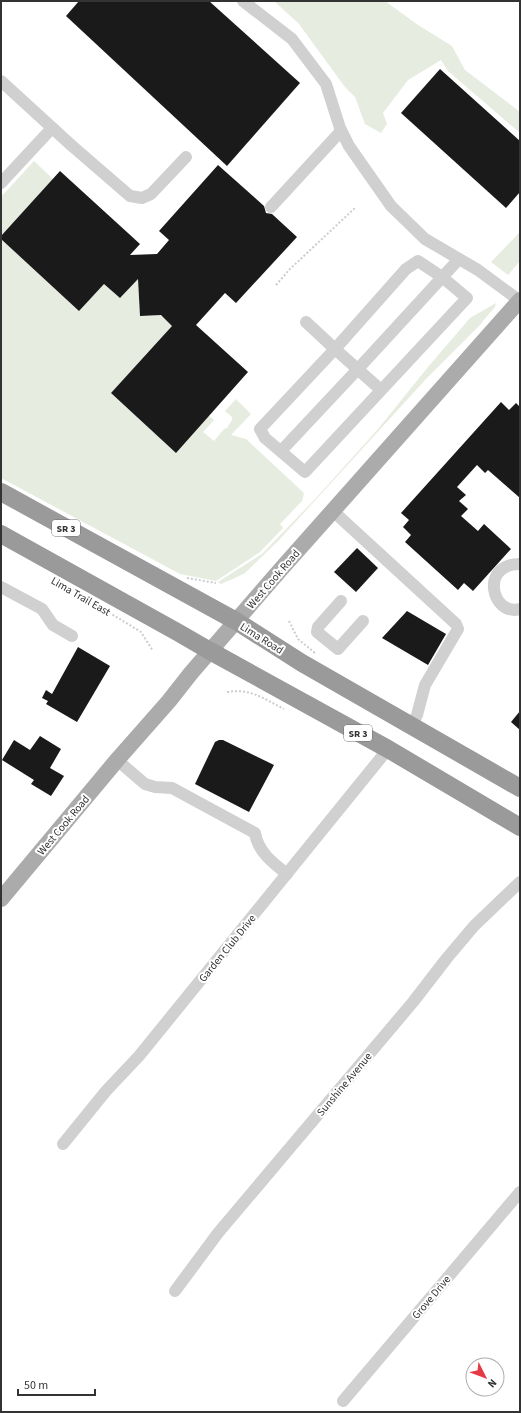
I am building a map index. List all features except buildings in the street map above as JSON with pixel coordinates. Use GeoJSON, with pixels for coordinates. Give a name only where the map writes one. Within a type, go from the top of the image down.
{"type":"FeatureCollection","features":[{"type":"Feature","properties":{"kind":"highway","name":"Lima Road"},"geometry":{"type":"LineString","coordinates":[[1,492],[236,621],[302,663],[520,788]]}},
{"type":"Feature","properties":{"kind":"highway","name":"SR 3"},"geometry":{"type":"LineString","coordinates":[[1,534],[388,749],[520,827]]}},
{"type":"Feature","properties":{"kind":"main road","name":"West Cook Road"},"geometry":{"type":"LineString","coordinates":[[1,899],[210,651],[520,300]]}},
{"type":"Feature","properties":{"kind":"street"},"geometry":{"type":"LineString","coordinates":[[243,1],[292,39],[326,84],[341,131],[353,153],[391,206],[425,239],[478,270],[520,300]]}},
{"type":"Feature","properties":{"kind":"street"},"geometry":{"type":"LineString","coordinates":[[1,81],[123,192],[136,198],[148,197],[186,157]]}},
{"type":"Feature","properties":{"kind":"street"},"geometry":{"type":"LineString","coordinates":[[1,183],[52,128]]}},
{"type":"Feature","properties":{"kind":"street"},"geometry":{"type":"LineString","coordinates":[[271,208],[341,131]]}},
{"type":"Feature","properties":{"kind":"street"},"geometry":{"type":"LineString","coordinates":[[281,451],[459,259]]}},
{"type":"Feature","properties":{"kind":"street"},"geometry":{"type":"LineString","coordinates":[[418,261],[442,277],[467,298],[305,472],[265,438],[260,429],[335,349],[406,269],[418,261]]}},
{"type":"Feature","properties":{"kind":"street"},"geometry":{"type":"LineString","coordinates":[[306,322],[357,370],[381,390]]}},
{"type":"Feature","properties":{"kind":"street"},"geometry":{"type":"LineString","coordinates":[[333,511],[456,624],[458,629],[425,685],[417,715],[411,726]]}},
{"type":"Feature","properties":{"kind":"street"},"geometry":{"type":"LineString","coordinates":[[520,564],[504,566],[497,574],[494,581],[494,593],[498,601],[505,607],[514,610],[520,608]]}},
{"type":"Feature","properties":{"kind":"street"},"geometry":{"type":"LineString","coordinates":[[1,587],[42,609],[53,624],[72,636]]}},
{"type":"Feature","properties":{"kind":"street"},"geometry":{"type":"LineString","coordinates":[[341,601],[318,627],[317,632],[338,649],[363,621]]}},
{"type":"Feature","properties":{"kind":"street","name":"Garden Club Drive"},"geometry":{"type":"LineString","coordinates":[[63,1144],[106,1091],[139,1056],[388,749]]}},
{"type":"Feature","properties":{"kind":"street"},"geometry":{"type":"LineString","coordinates":[[117,760],[145,784],[155,787],[172,788],[255,833],[256,841],[267,858],[287,874]]}},
{"type":"Feature","properties":{"kind":"street","name":"Sunshine Avenue"},"geometry":{"type":"LineString","coordinates":[[175,1291],[218,1233],[408,1008],[469,932],[520,882]]}},
{"type":"Feature","properties":{"kind":"street","name":"Grove Drive"},"geometry":{"type":"LineString","coordinates":[[343,1401],[520,1192]]}},
{"type":"Feature","properties":{"kind":"path"},"geometry":{"type":"LineString","coordinates":[[276,285],[290,269],[356,207]]}},
{"type":"Feature","properties":{"kind":"path","name":"Lima Trail East"},"geometry":{"type":"LineString","coordinates":[[86,599],[142,632],[153,651]]}},
{"type":"Feature","properties":{"kind":"shaded area"},"geometry":{"type":"Polygon","coordinates":[[[274,1],[385,1],[418,25],[452,46],[465,70],[520,112],[520,133],[448,71],[441,60],[408,80],[383,113],[387,124],[381,133],[365,124],[355,97],[345,87],[299,24],[274,1]]]}},
{"type":"Feature","properties":{"kind":"shaded area"},"geometry":{"type":"Polygon","coordinates":[[[34,161],[53,179],[1,236],[1,197],[34,161]]]}},
{"type":"Feature","properties":{"kind":"shaded area"},"geometry":{"type":"Polygon","coordinates":[[[520,232],[520,261],[508,275],[491,262],[520,232]]]}},
{"type":"Feature","properties":{"kind":"shaded area"},"geometry":{"type":"Polygon","coordinates":[[[1,239],[79,310],[104,284],[120,298],[138,279],[140,316],[161,315],[172,326],[111,393],[175,452],[208,415],[214,420],[203,432],[214,441],[224,429],[227,428],[232,420],[232,417],[225,411],[236,399],[251,414],[231,435],[246,439],[304,493],[302,501],[280,524],[283,528],[260,552],[216,581],[180,574],[1,478],[1,239]]]}},
{"type":"Feature","properties":{"kind":"shaded area"},"geometry":{"type":"Polygon","coordinates":[[[496,303],[495,307],[482,323],[426,379],[279,540],[245,573],[221,584],[218,582],[262,554],[317,497],[378,429],[470,318],[496,303]]]}}]}
